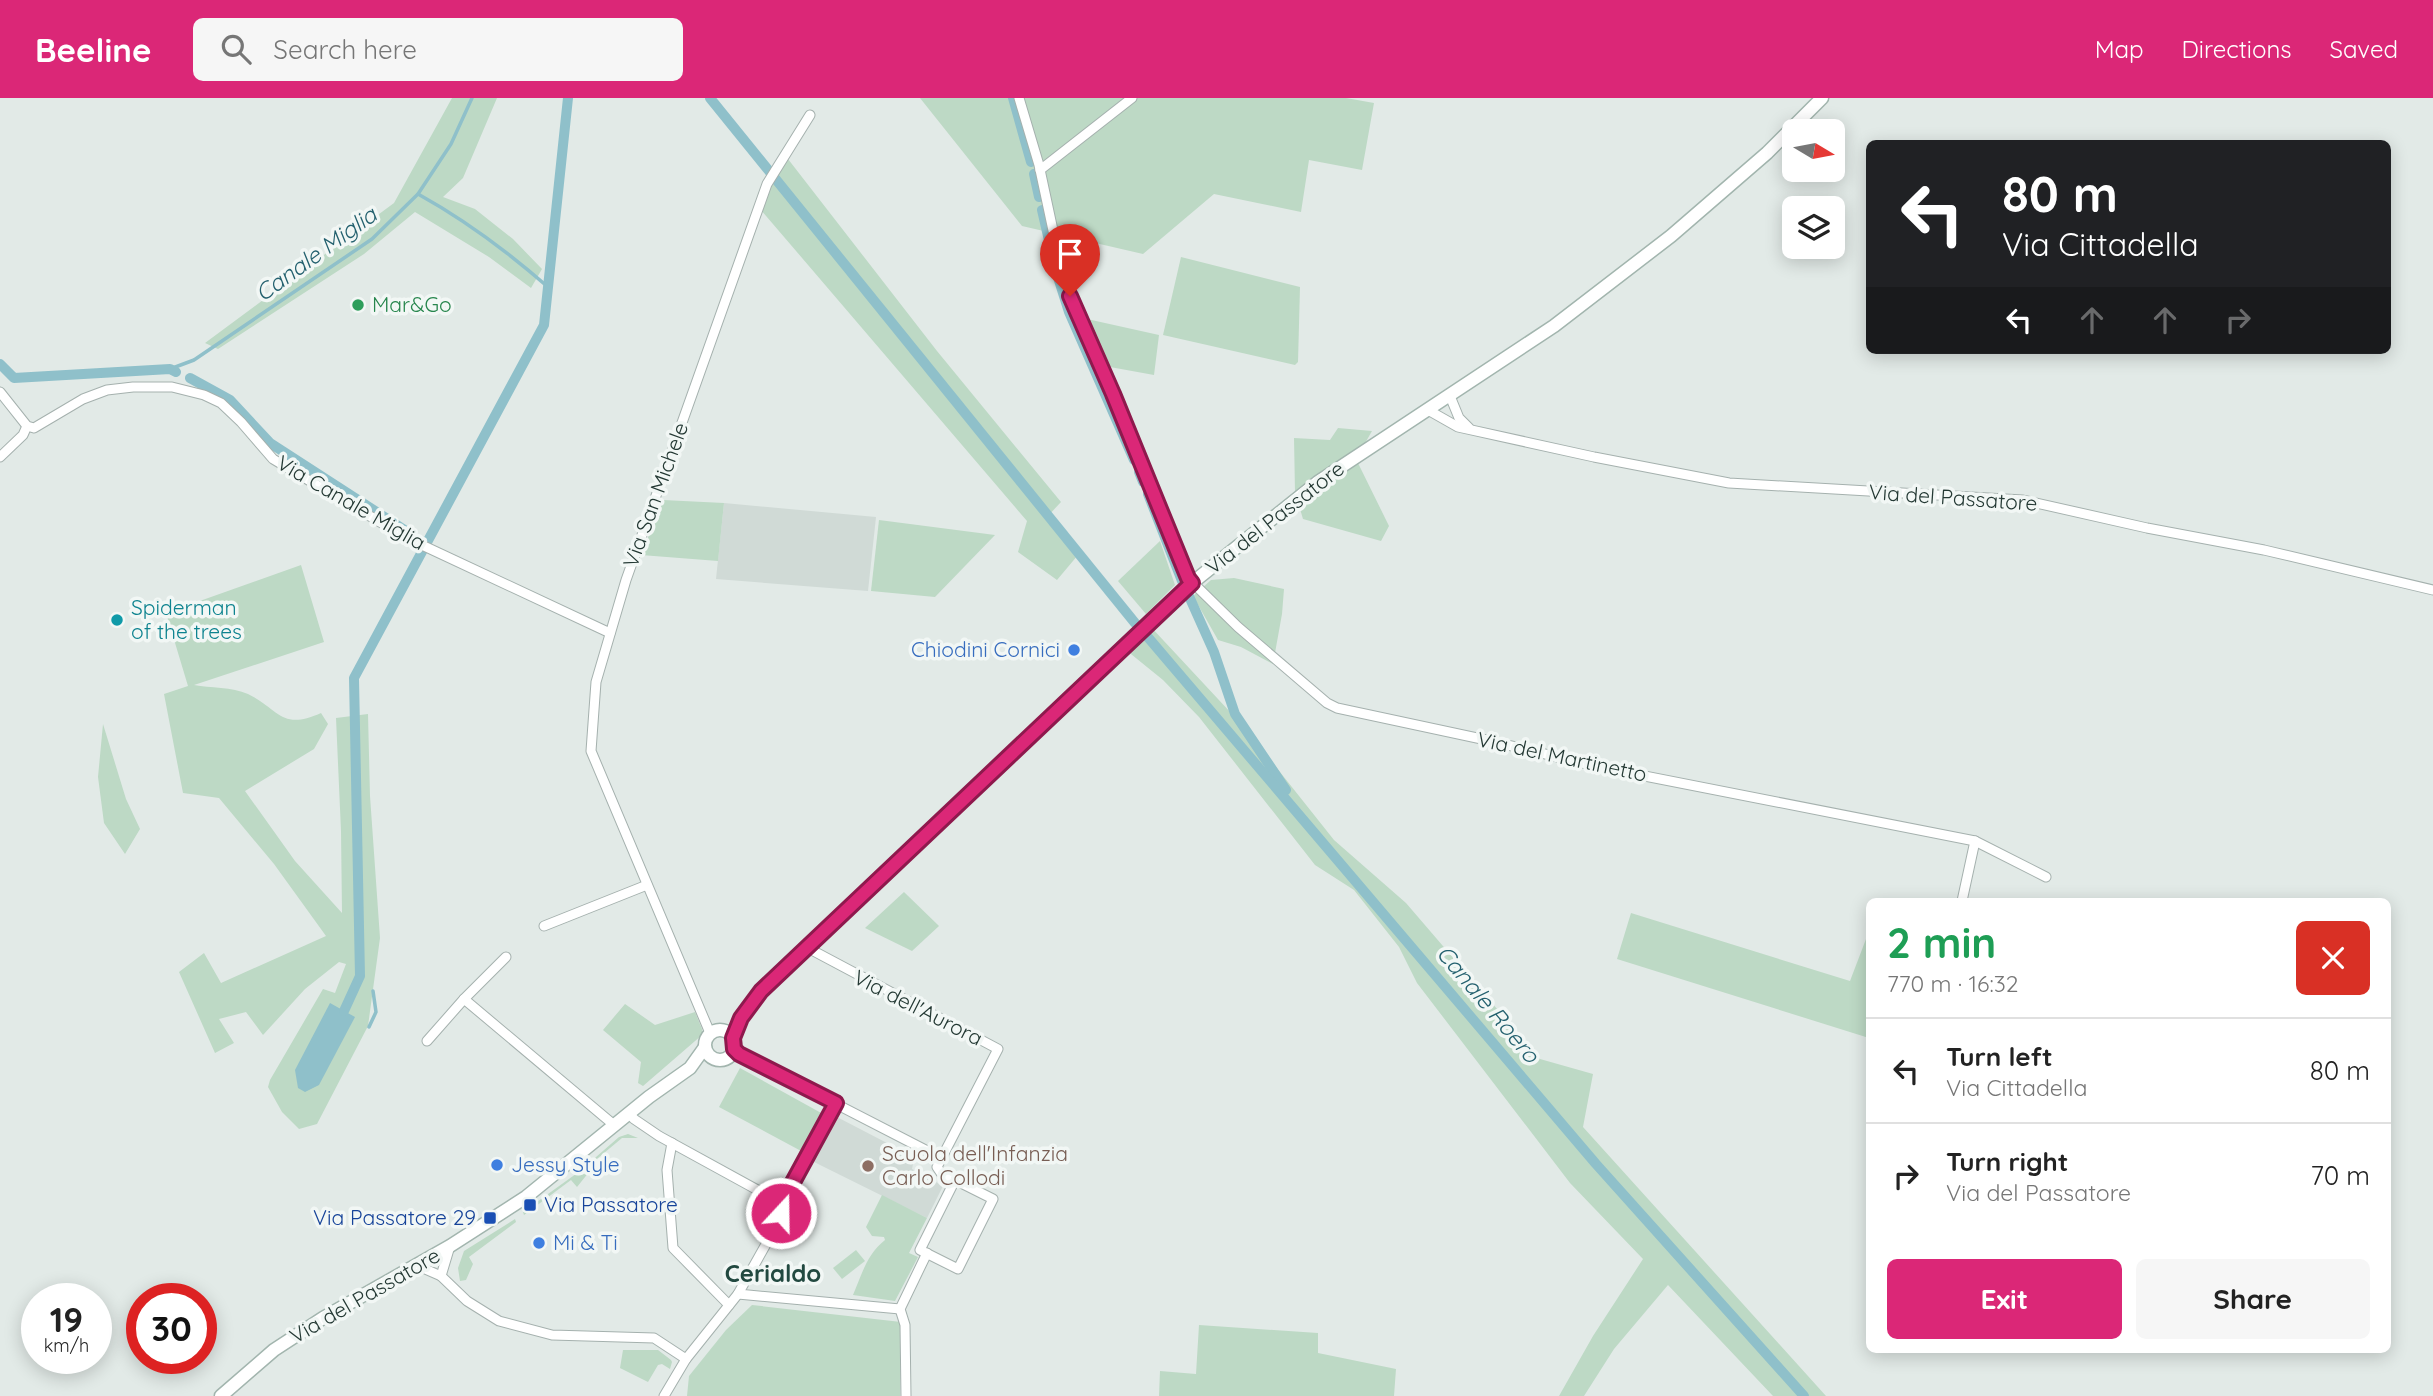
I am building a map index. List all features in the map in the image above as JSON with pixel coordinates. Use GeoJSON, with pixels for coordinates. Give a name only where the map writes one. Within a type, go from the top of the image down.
{"type":"FeatureCollection","features":[{"type":"Feature","properties":{"kind":"street"},"geometry":{"type":"LineString","coordinates":[[1019,98],[1040,170],[1063,277],[1192,583]]}},
{"type":"Feature","properties":{"kind":"street"},"geometry":{"type":"LineString","coordinates":[[1040,170],[1132,98]]}},
{"type":"Feature","properties":{"kind":"street","name":"Via del Passatore"},"geometry":{"type":"LineString","coordinates":[[734,1044],[741,1018],[761,991],[1192,583],[1318,482],[1554,326],[1671,236],[1767,153],[1822,98]]}},
{"type":"Feature","properties":{"kind":"street","name":"Via San Michele"},"geometry":{"type":"LineString","coordinates":[[715,1032],[647,885],[591,751],[596,682],[666,465],[769,179],[810,115]]}},
{"type":"Feature","properties":{"kind":"street","name":"Via Canale Miglia"},"geometry":{"type":"LineString","coordinates":[[27,426],[34,428],[83,399],[107,390],[172,387],[204,395],[221,403],[273,459],[424,547],[610,634]]}},
{"type":"Feature","properties":{"kind":"street"},"geometry":{"type":"LineString","coordinates":[[0,393],[27,426],[23,435],[0,457]]}},
{"type":"Feature","properties":{"kind":"street"},"geometry":{"type":"LineString","coordinates":[[1450,396],[1459,418],[1470,429]]}},
{"type":"Feature","properties":{"kind":"street","name":"Via del Passatore"},"geometry":{"type":"LineString","coordinates":[[1428,410],[1458,426],[1470,429],[1729,484],[2023,500],[2147,528],[2263,550],[2433,590]]}},
{"type":"Feature","properties":{"kind":"street","name":"Via del Martinetto"},"geometry":{"type":"LineString","coordinates":[[1192,583],[1327,703],[1337,708],[1599,767],[1975,841],[2046,877]]}},
{"type":"Feature","properties":{"kind":"street"},"geometry":{"type":"LineString","coordinates":[[1963,898],[1975,841]]}},
{"type":"Feature","properties":{"kind":"street"},"geometry":{"type":"LineString","coordinates":[[544,926],[647,885]]}},
{"type":"Feature","properties":{"kind":"street","name":"Via dell'Aurora"},"geometry":{"type":"LineString","coordinates":[[806,947],[998,1049],[942,1158]]}},
{"type":"Feature","properties":{"kind":"street"},"geometry":{"type":"LineString","coordinates":[[427,1041],[506,957]]}},
{"type":"Feature","properties":{"kind":"street"},"geometry":{"type":"LineString","coordinates":[[464,999],[614,1125]]}},
{"type":"Feature","properties":{"kind":"street","name":"Via del Passatore"},"geometry":{"type":"LineString","coordinates":[[715,1032],[741,1018]]}},
{"type":"Feature","properties":{"kind":"street"},"geometry":{"type":"LineString","coordinates":[[734,1044],[729,1057],[714,1058],[705,1047],[715,1032],[728,1032],[734,1044],[739,1054],[942,1158],[937,1167],[942,1173],[993,1199],[957,1269],[920,1250],[955,1180]]}},
{"type":"Feature","properties":{"kind":"street","name":"Via del Passatore"},"geometry":{"type":"LineString","coordinates":[[220,1396],[274,1350],[323,1318],[450,1246],[526,1197],[629,1113],[690,1068],[705,1047]]}},
{"type":"Feature","properties":{"kind":"street","name":"Via del Passatore"},"geometry":{"type":"LineString","coordinates":[[690,1068],[702,1066],[714,1058]]}},
{"type":"Feature","properties":{"kind":"street"},"geometry":{"type":"LineString","coordinates":[[664,1396],[686,1359],[738,1294],[779,1221],[780,1206],[836,1103]]}},
{"type":"Feature","properties":{"kind":"street"},"geometry":{"type":"LineString","coordinates":[[629,1113],[672,1143],[778,1201],[780,1206]]}},
{"type":"Feature","properties":{"kind":"street"},"geometry":{"type":"LineString","coordinates":[[672,1143],[667,1170],[673,1248],[729,1305]]}},
{"type":"Feature","properties":{"kind":"street"},"geometry":{"type":"LineString","coordinates":[[441,1276],[450,1246]]}},
{"type":"Feature","properties":{"kind":"street"},"geometry":{"type":"LineString","coordinates":[[906,1396],[905,1325],[900,1309],[927,1253]]}},
{"type":"Feature","properties":{"kind":"street"},"geometry":{"type":"LineString","coordinates":[[416,1265],[441,1276],[467,1301],[499,1321],[552,1335],[653,1338],[686,1359]]}},
{"type":"Feature","properties":{"kind":"street"},"geometry":{"type":"LineString","coordinates":[[738,1294],[900,1309]]}},
{"type":"Feature","properties":{"kind":"shaded area"},"geometry":{"type":"Polygon","coordinates":[[[724,503],[876,517],[868,591],[716,579],[724,503]]]}},
{"type":"Feature","properties":{"kind":"shaded area","name":"Scuola dell'Infanzia Carlo Collodi"},"geometry":{"type":"Polygon","coordinates":[[[835,1116],[912,1156],[912,1169],[943,1186],[927,1218],[812,1161],[835,1116]]]}},
{"type":"Feature","properties":{"kind":"green space"},"geometry":{"type":"Polygon","coordinates":[[[452,98],[497,98],[463,178],[443,197],[475,209],[513,239],[542,269],[531,288],[489,257],[415,212],[364,254],[218,349],[205,343],[394,203],[452,98]]]}},
{"type":"Feature","properties":{"kind":"green space"},"geometry":{"type":"Polygon","coordinates":[[[920,98],[1346,98],[1374,103],[1362,170],[1309,160],[1301,212],[1214,194],[1143,254],[1022,226],[920,98]]]}},
{"type":"Feature","properties":{"kind":"green space"},"geometry":{"type":"Polygon","coordinates":[[[788,159],[937,351],[1061,502],[1046,518],[1078,555],[1057,580],[1018,552],[1027,521],[761,210],[768,187],[788,159]]]}},
{"type":"Feature","properties":{"kind":"green space"},"geometry":{"type":"Polygon","coordinates":[[[1181,257],[1300,287],[1298,362],[1295,365],[1163,335],[1181,257]]]}},
{"type":"Feature","properties":{"kind":"green space"},"geometry":{"type":"Polygon","coordinates":[[[1087,319],[1159,335],[1154,375],[1110,367],[1087,319]]]}},
{"type":"Feature","properties":{"kind":"green space"},"geometry":{"type":"Polygon","coordinates":[[[1338,428],[1372,431],[1356,459],[1389,526],[1381,541],[1303,519],[1295,492],[1294,438],[1330,440],[1338,428]]]}},
{"type":"Feature","properties":{"kind":"green space"},"geometry":{"type":"Polygon","coordinates":[[[663,500],[724,503],[718,561],[641,555],[663,500]]]}},
{"type":"Feature","properties":{"kind":"green space"},"geometry":{"type":"Polygon","coordinates":[[[879,520],[995,535],[935,597],[871,591],[879,520]]]}},
{"type":"Feature","properties":{"kind":"green space"},"geometry":{"type":"Polygon","coordinates":[[[1160,541],[1175,585],[1146,614],[1118,581],[1160,541]]]}},
{"type":"Feature","properties":{"kind":"green space"},"geometry":{"type":"Polygon","coordinates":[[[301,565],[324,642],[194,685],[248,694],[288,719],[308,718],[321,713],[328,724],[314,749],[245,791],[295,861],[342,913],[336,718],[368,714],[370,796],[380,938],[368,1026],[317,1124],[299,1129],[282,1112],[268,1087],[323,989],[335,993],[346,964],[339,962],[305,989],[263,1035],[246,1012],[219,1019],[234,1043],[215,1053],[179,972],[204,953],[221,983],[326,936],[274,864],[219,798],[183,793],[164,694],[188,686],[166,613],[301,565]]]}},
{"type":"Feature","properties":{"kind":"green space"},"geometry":{"type":"Polygon","coordinates":[[[1234,578],[1284,589],[1273,664],[1241,647],[1218,640],[1193,596],[1211,580],[1234,578]]]}},
{"type":"Feature","properties":{"kind":"green space"},"geometry":{"type":"Polygon","coordinates":[[[1150,626],[1245,728],[1334,840],[1406,903],[1540,1059],[1593,1074],[1583,1127],[1826,1396],[1773,1396],[1668,1285],[1614,1349],[1584,1396],[1559,1396],[1593,1336],[1643,1259],[1570,1183],[1417,983],[1399,947],[1354,890],[1315,865],[1199,717],[1163,680],[1126,650],[1150,626]]]}},
{"type":"Feature","properties":{"kind":"green space"},"geometry":{"type":"Polygon","coordinates":[[[103,724],[126,799],[140,829],[125,854],[104,823],[98,777],[103,724]]]}},
{"type":"Feature","properties":{"kind":"green space"},"geometry":{"type":"Polygon","coordinates":[[[904,892],[939,926],[912,951],[865,928],[904,892]]]}},
{"type":"Feature","properties":{"kind":"green space"},"geometry":{"type":"Polygon","coordinates":[[[1631,913],[1850,981],[1866,939],[1866,1037],[1617,959],[1631,913]]]}},
{"type":"Feature","properties":{"kind":"green space"},"geometry":{"type":"Polygon","coordinates":[[[625,1004],[655,1025],[695,1012],[702,1029],[702,1035],[643,1086],[638,1083],[641,1062],[603,1030],[625,1004]]]}},
{"type":"Feature","properties":{"kind":"green space"},"geometry":{"type":"Polygon","coordinates":[[[740,1068],[823,1114],[803,1152],[719,1107],[740,1068]]]}},
{"type":"Feature","properties":{"kind":"green space"},"geometry":{"type":"Polygon","coordinates":[[[628,1134],[638,1138],[622,1138],[586,1168],[589,1172],[577,1187],[571,1180],[524,1215],[523,1212],[580,1171],[619,1137],[628,1134]]]}},
{"type":"Feature","properties":{"kind":"green space"},"geometry":{"type":"Polygon","coordinates":[[[882,1195],[927,1218],[909,1253],[918,1257],[895,1301],[853,1295],[869,1258],[885,1240],[884,1237],[872,1236],[866,1227],[882,1195]]]}},
{"type":"Feature","properties":{"kind":"green space"},"geometry":{"type":"Polygon","coordinates":[[[515,1219],[516,1222],[469,1257],[473,1264],[466,1280],[460,1281],[458,1268],[464,1251],[515,1219]]]}},
{"type":"Feature","properties":{"kind":"green space"},"geometry":{"type":"Polygon","coordinates":[[[856,1250],[865,1261],[842,1279],[833,1268],[856,1250]]]}},
{"type":"Feature","properties":{"kind":"green space"},"geometry":{"type":"Polygon","coordinates":[[[752,1305],[901,1322],[900,1396],[687,1396],[689,1376],[726,1330],[752,1305]]]}},
{"type":"Feature","properties":{"kind":"green space"},"geometry":{"type":"Polygon","coordinates":[[[1199,1325],[1318,1333],[1318,1353],[1396,1369],[1394,1396],[1159,1396],[1160,1371],[1196,1374],[1199,1325]]]}},
{"type":"Feature","properties":{"kind":"green space"},"geometry":{"type":"Polygon","coordinates":[[[623,1350],[658,1350],[671,1360],[670,1369],[662,1364],[658,1365],[648,1382],[620,1368],[623,1350]]]}},
{"type":"Feature","properties":{"kind":"water"},"geometry":{"type":"Polygon","coordinates":[[[330,1003],[355,1017],[319,1085],[305,1092],[298,1088],[295,1070],[330,1003]]]}},
{"type":"Feature","properties":{"kind":"waterway","name":"Canale Miglia"},"geometry":{"type":"LineString","coordinates":[[170,369],[194,360],[372,239],[418,194],[451,144],[472,98]]}},
{"type":"Feature","properties":{"kind":"waterway"},"geometry":{"type":"LineString","coordinates":[[344,1011],[360,976],[354,678],[544,325],[568,98]]}},
{"type":"Feature","properties":{"kind":"waterway"},"geometry":{"type":"LineString","coordinates":[[710,98],[1135,623]]}},
{"type":"Feature","properties":{"kind":"waterway"},"geometry":{"type":"LineString","coordinates":[[1013,98],[1031,162]]}},
{"type":"Feature","properties":{"kind":"waterway"},"geometry":{"type":"LineString","coordinates":[[1034,174],[1039,197]]}},
{"type":"Feature","properties":{"kind":"waterway"},"geometry":{"type":"LineString","coordinates":[[418,194],[486,237],[548,287]]}},
{"type":"Feature","properties":{"kind":"waterway"},"geometry":{"type":"LineString","coordinates":[[1042,210],[1069,312],[1134,460]]}},
{"type":"Feature","properties":{"kind":"waterway"},"geometry":{"type":"LineString","coordinates":[[0,364],[14,378],[170,369],[176,372]]}},
{"type":"Feature","properties":{"kind":"waterway"},"geometry":{"type":"LineString","coordinates":[[190,378],[230,400],[270,443],[406,531]]}},
{"type":"Feature","properties":{"kind":"waterway"},"geometry":{"type":"LineString","coordinates":[[1139,472],[1143,482]]}},
{"type":"Feature","properties":{"kind":"waterway"},"geometry":{"type":"LineString","coordinates":[[1148,494],[1182,581]]}},
{"type":"Feature","properties":{"kind":"waterway"},"geometry":{"type":"LineString","coordinates":[[1188,594],[1214,652],[1235,714],[1286,790]]}},
{"type":"Feature","properties":{"kind":"waterway","name":"Canale Roero"},"geometry":{"type":"LineString","coordinates":[[1146,635],[1596,1164],[1804,1396]]}},
{"type":"Feature","properties":{"kind":"waterway"},"geometry":{"type":"LineString","coordinates":[[369,1027],[376,1012],[373,991]]}},
{"type":"Feature","properties":{"kind":"place","name":"Mar&Go"},"geometry":{"type":"Point","coordinates":[358,305]}},
{"type":"Feature","properties":{"kind":"place","name":"Spiderman of the trees"},"geometry":{"type":"Point","coordinates":[117,620]}},
{"type":"Feature","properties":{"kind":"place","name":"Chiodini Cornici"},"geometry":{"type":"Point","coordinates":[1074,650]}},
{"type":"Feature","properties":{"kind":"place","name":"Jessy Style"},"geometry":{"type":"Point","coordinates":[497,1165]}},
{"type":"Feature","properties":{"kind":"place","name":"Scuola dell'Infanzia Carlo Collodi"},"geometry":{"type":"Point","coordinates":[868,1166]}},
{"type":"Feature","properties":{"kind":"place","name":"Via Passatore"},"geometry":{"type":"Point","coordinates":[530,1205]}},
{"type":"Feature","properties":{"kind":"place","name":"Via Passatore 29"},"geometry":{"type":"Point","coordinates":[490,1218]}},
{"type":"Feature","properties":{"kind":"place","name":"Mi & Ti"},"geometry":{"type":"Point","coordinates":[539,1243]}},
{"type":"Feature","properties":{"kind":"district","name":"Cerialdo"},"geometry":{"type":"Point","coordinates":[773,1274]}},
{"type":"Feature","properties":{"kind":"route"},"geometry":{"type":"LineString","coordinates":[[781,1213],[780,1206],[836,1103],[739,1054],[734,1049],[733,1038],[741,1018],[761,991],[1192,583],[1070,296]]}}]}
